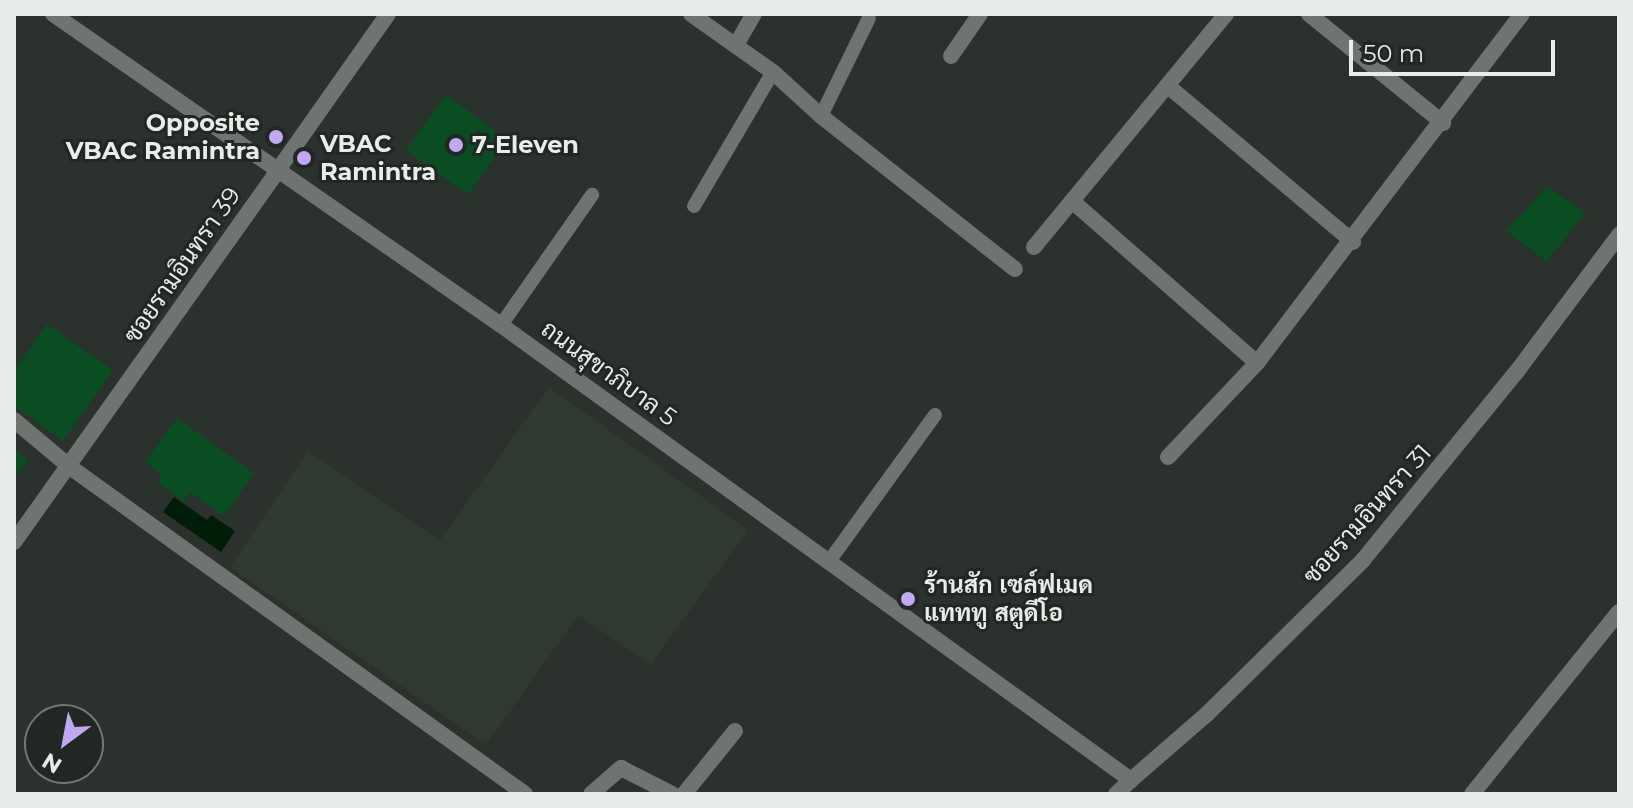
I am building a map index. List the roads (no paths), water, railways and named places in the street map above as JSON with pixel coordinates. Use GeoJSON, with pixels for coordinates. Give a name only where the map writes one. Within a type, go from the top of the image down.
{"type":"FeatureCollection","features":[{"type":"Feature","properties":{"kind":"street","name":"ถนนสุขาภิบาล 5"},"geometry":{"type":"LineString","coordinates":[[53,14],[501,325],[1131,780]]}},
{"type":"Feature","properties":{"kind":"street","name":"ซอยรามอินทรา 39"},"geometry":{"type":"LineString","coordinates":[[14,542],[388,14]]}},
{"type":"Feature","properties":{"kind":"street"},"geometry":{"type":"LineString","coordinates":[[691,14],[773,72],[821,116],[1015,269]]}},
{"type":"Feature","properties":{"kind":"street"},"geometry":{"type":"LineString","coordinates":[[736,45],[754,14]]}},
{"type":"Feature","properties":{"kind":"street"},"geometry":{"type":"LineString","coordinates":[[951,56],[980,14]]}},
{"type":"Feature","properties":{"kind":"street"},"geometry":{"type":"LineString","coordinates":[[1034,247],[1226,14]]}},
{"type":"Feature","properties":{"kind":"street"},"geometry":{"type":"LineString","coordinates":[[1309,14],[1443,123]]}},
{"type":"Feature","properties":{"kind":"street"},"geometry":{"type":"LineString","coordinates":[[1168,457],[1257,363],[1353,242],[1522,14]]}},
{"type":"Feature","properties":{"kind":"street"},"geometry":{"type":"LineString","coordinates":[[1168,86],[1353,242]]}},
{"type":"Feature","properties":{"kind":"street"},"geometry":{"type":"LineString","coordinates":[[1072,201],[1257,363]]}},
{"type":"Feature","properties":{"kind":"street","name":"ซอยรามอินทรา 31"},"geometry":{"type":"LineString","coordinates":[[1116,794],[1207,714],[1363,560],[1435,476],[1619,235]]}},
{"type":"Feature","properties":{"kind":"street"},"geometry":{"type":"LineString","coordinates":[[14,420],[70,467],[525,794]]}},
{"type":"Feature","properties":{"kind":"street"},"geometry":{"type":"LineString","coordinates":[[1472,794],[1619,612]]}},
{"type":"Feature","properties":{"kind":"street"},"geometry":{"type":"LineString","coordinates":[[684,794],[735,731]]}},
{"type":"Feature","properties":{"kind":"street"},"geometry":{"type":"LineString","coordinates":[[591,794],[621,768],[672,794]]}},
{"type":"Feature","properties":{"kind":"lane"},"geometry":{"type":"LineString","coordinates":[[821,116],[869,18]]}},
{"type":"Feature","properties":{"kind":"lane"},"geometry":{"type":"LineString","coordinates":[[694,206],[773,72]]}},
{"type":"Feature","properties":{"kind":"lane"},"geometry":{"type":"LineString","coordinates":[[501,325],[592,195]]}},
{"type":"Feature","properties":{"kind":"lane"},"geometry":{"type":"LineString","coordinates":[[830,560],[935,415]]}},
{"type":"Feature","properties":{"kind":"place","name":"Opposite VBAC Ramintra"},"geometry":{"type":"Point","coordinates":[276,137]}},
{"type":"Feature","properties":{"kind":"place","name":"7-Eleven"},"geometry":{"type":"Point","coordinates":[456,145]}},
{"type":"Feature","properties":{"kind":"place","name":"VBAC Ramintra"},"geometry":{"type":"Point","coordinates":[304,158]}},
{"type":"Feature","properties":{"kind":"place","name":"ร้านสัก เซล์ฟเมด แทททู สตูดีโอ"},"geometry":{"type":"Point","coordinates":[908,599]}}]}
